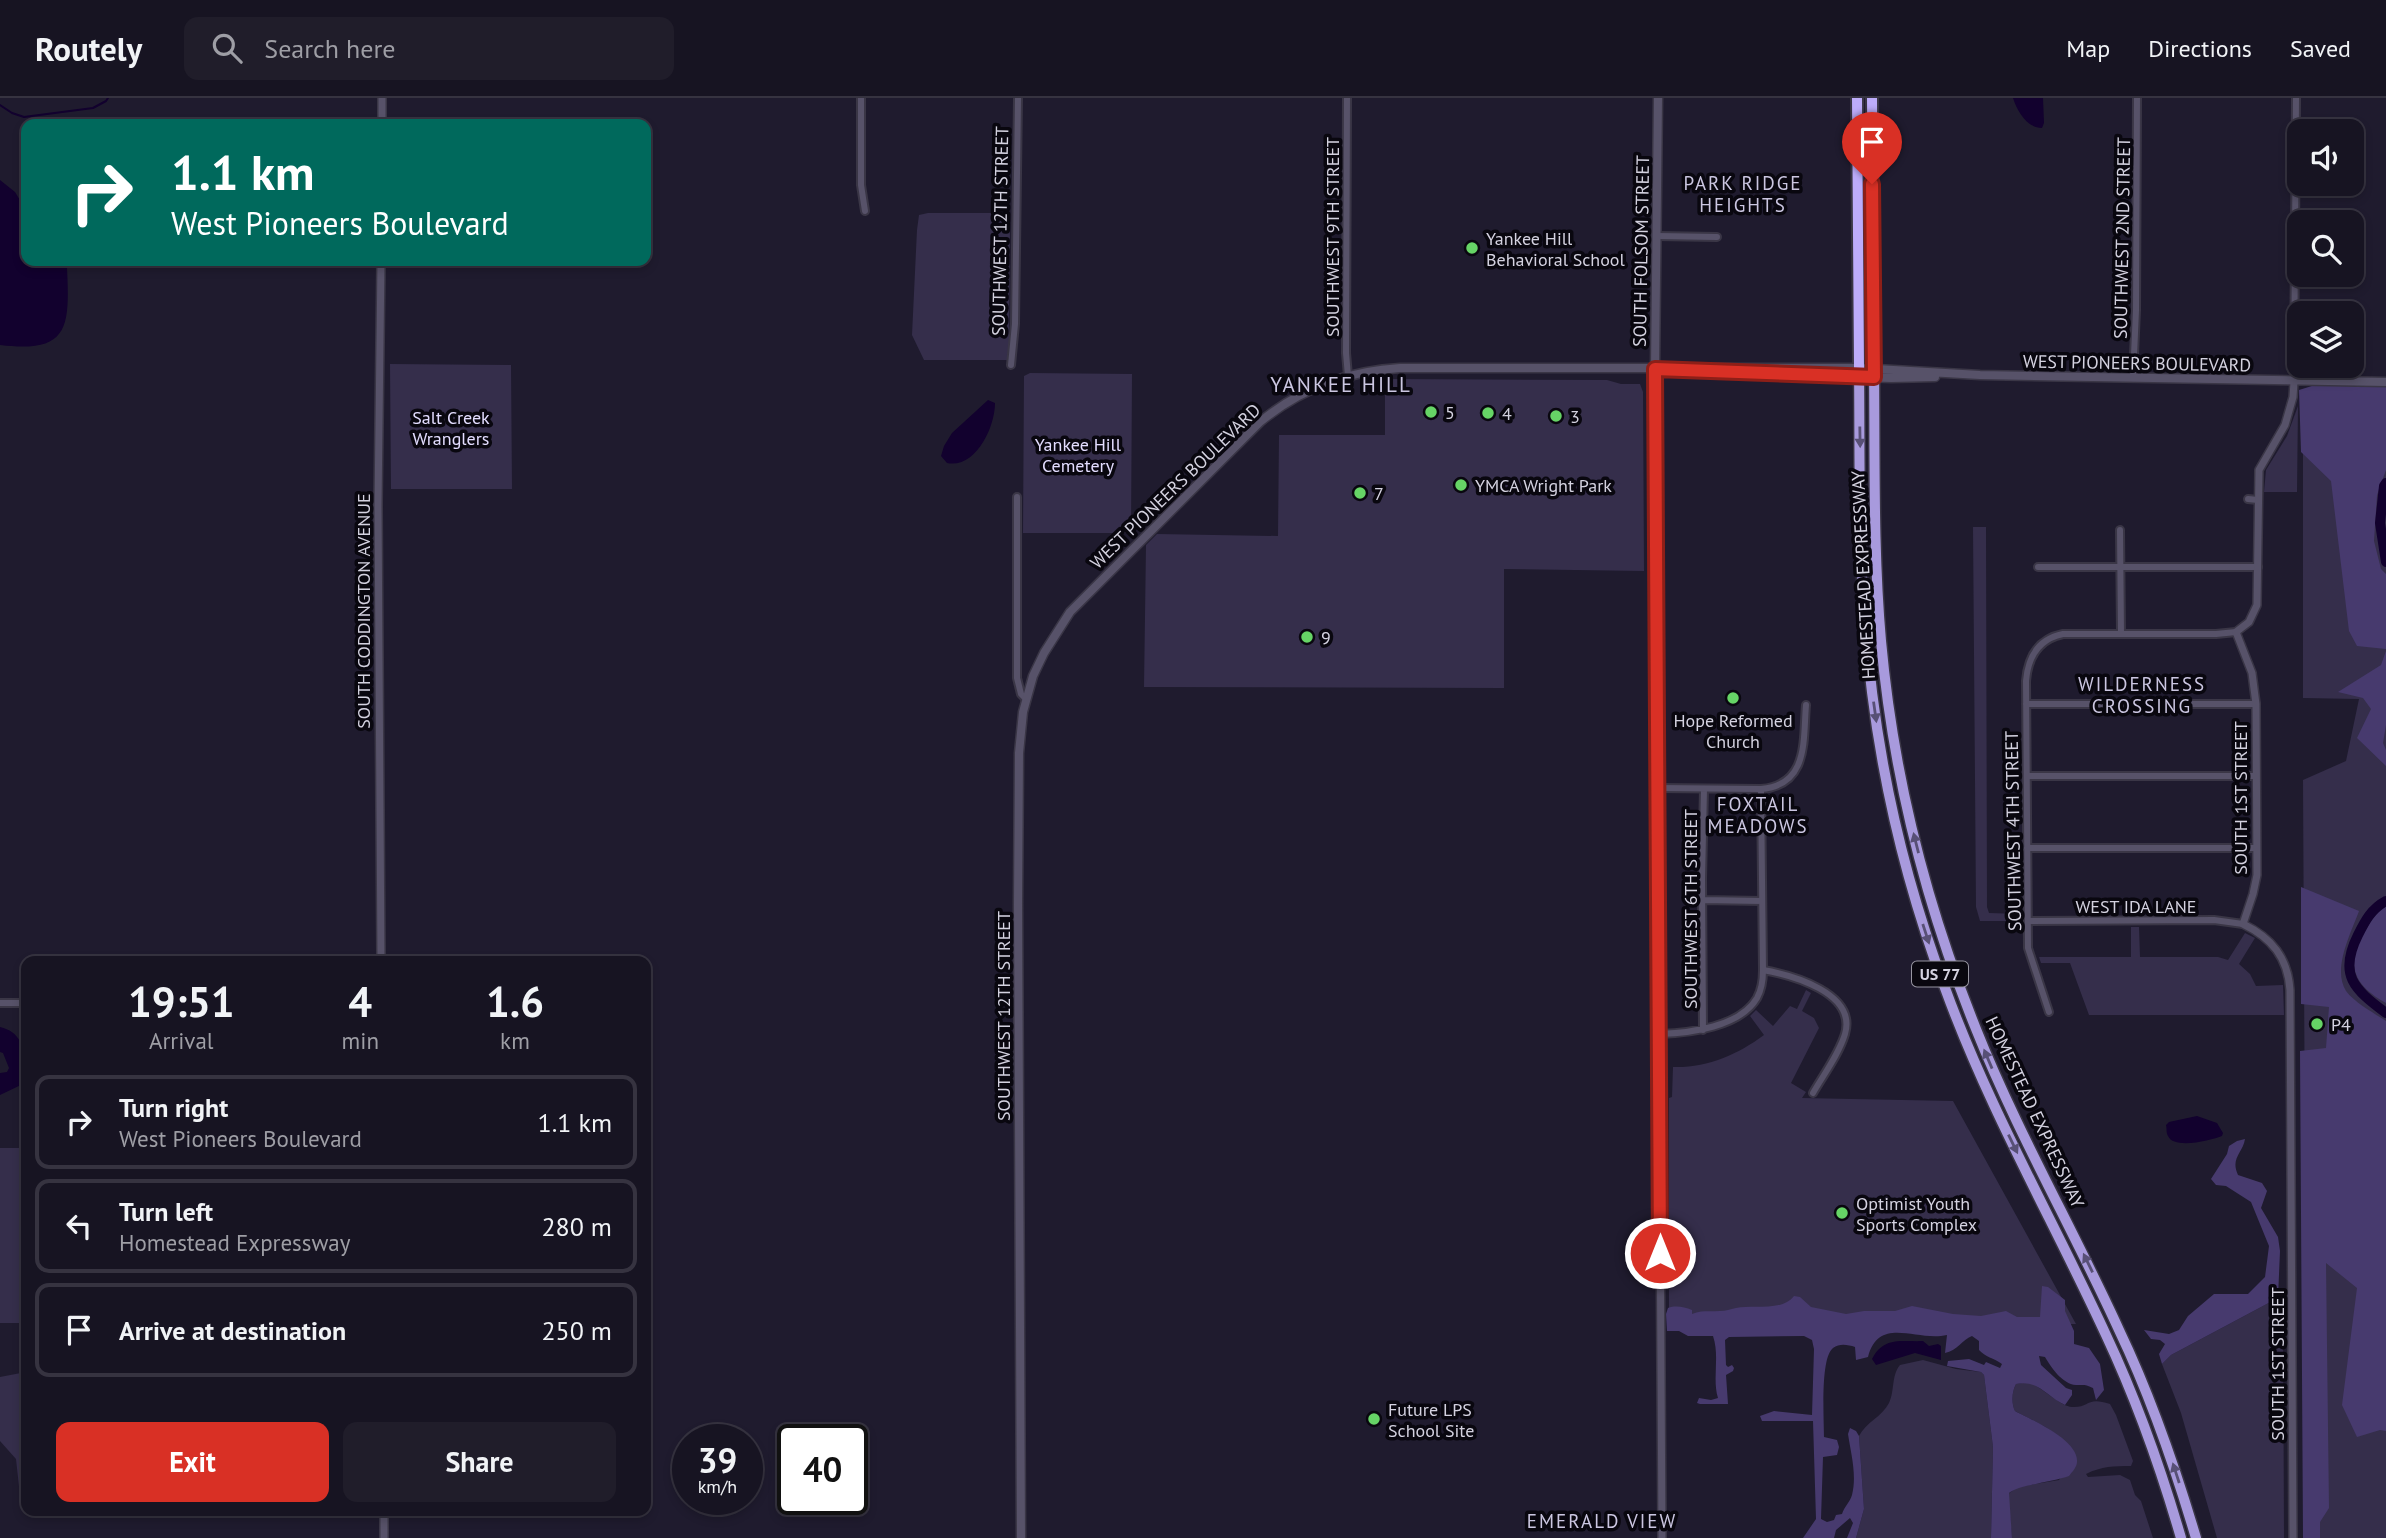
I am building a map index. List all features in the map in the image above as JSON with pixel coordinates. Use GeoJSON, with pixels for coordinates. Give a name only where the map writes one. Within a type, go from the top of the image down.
{"type":"FeatureCollection","features":[{"type":"Feature","properties":{"kind":"highway","name":"HOMESTEAD EXPRESSWAY"},"geometry":{"type":"LineString","coordinates":[[1857,98],[1861,538],[1866,633],[1881,749],[1910,879],[1937,966],[1963,1035],[1992,1102],[2093,1306],[2124,1376],[2158,1465],[2181,1538]]}},
{"type":"Feature","properties":{"kind":"highway","name":"HOMESTEAD EXPRESSWAY"},"geometry":{"type":"LineString","coordinates":[[1871,98],[1876,551],[1884,664],[1902,780],[1930,897],[1962,992],[1993,1070],[2137,1368],[2172,1458],[2196,1538]]}},
{"type":"Feature","properties":{"kind":"main road","name":"SOUTH FOLSOM STREET"},"geometry":{"type":"LineString","coordinates":[[1655,369],[1658,98]]}},
{"type":"Feature","properties":{"kind":"main road","name":"WEST PIONEERS BOULEVARD"},"geometry":{"type":"LineString","coordinates":[[1026,699],[1049,642],[1070,612],[1266,417],[1307,391],[1373,370],[1655,369],[2386,382]]}},
{"type":"Feature","properties":{"kind":"main road","name":"SOUTHWEST 12TH STREET"},"geometry":{"type":"LineString","coordinates":[[1021,1538],[1018,774],[1020,732],[1026,699]]}},
{"type":"Feature","properties":{"kind":"street"},"geometry":{"type":"LineString","coordinates":[[382,98],[382,119]]}},
{"type":"Feature","properties":{"kind":"street"},"geometry":{"type":"LineString","coordinates":[[860,98],[861,185],[865,211]]}},
{"type":"Feature","properties":{"kind":"street","name":"SOUTHWEST 12TH STREET"},"geometry":{"type":"LineString","coordinates":[[1012,365],[1018,98]]}},
{"type":"Feature","properties":{"kind":"street","name":"SOUTHWEST 9TH STREET"},"geometry":{"type":"LineString","coordinates":[[1347,98],[1348,376]]}},
{"type":"Feature","properties":{"kind":"street","name":"SOUTHWEST 2ND STREET"},"geometry":{"type":"LineString","coordinates":[[2133,378],[2137,98]]}},
{"type":"Feature","properties":{"kind":"street"},"geometry":{"type":"LineString","coordinates":[[2120,530],[2121,634],[2216,634],[2236,632],[2249,622],[2258,605],[2259,470],[2285,425],[2293,397],[2296,98]]}},
{"type":"Feature","properties":{"kind":"street"},"geometry":{"type":"LineString","coordinates":[[1657,236],[1717,237]]}},
{"type":"Feature","properties":{"kind":"street","name":"SOUTH CODDINGTON AVENUE"},"geometry":{"type":"LineString","coordinates":[[381,266],[378,505],[381,956]]}},
{"type":"Feature","properties":{"kind":"street","name":"SOUTH FOLSOM STREET"},"geometry":{"type":"LineString","coordinates":[[1655,369],[1662,1538]]}},
{"type":"Feature","properties":{"kind":"street","name":"SOUTHWEST 12TH STREET"},"geometry":{"type":"LineString","coordinates":[[1017,497],[1017,678],[1021,695],[1026,699]]}},
{"type":"Feature","properties":{"kind":"street"},"geometry":{"type":"LineString","coordinates":[[2248,499],[2258,499]]}},
{"type":"Feature","properties":{"kind":"street"},"geometry":{"type":"LineString","coordinates":[[2038,566],[2258,567]]}},
{"type":"Feature","properties":{"kind":"street","name":"SOUTH 1ST STREET"},"geometry":{"type":"LineString","coordinates":[[2236,632],[2252,673],[2256,704],[2256,884],[2244,924],[2274,945],[2289,977],[2293,1538]]}},
{"type":"Feature","properties":{"kind":"street","name":"SOUTHWEST 4TH STREET"},"geometry":{"type":"LineString","coordinates":[[2049,1012],[2028,948],[2026,670],[2035,649],[2053,636],[2121,634]]}},
{"type":"Feature","properties":{"kind":"street"},"geometry":{"type":"LineString","coordinates":[[2026,705],[2256,704]]}},
{"type":"Feature","properties":{"kind":"street"},"geometry":{"type":"LineString","coordinates":[[1658,788],[1761,789],[1776,787],[1787,781],[1800,764],[1806,705]]}},
{"type":"Feature","properties":{"kind":"street"},"geometry":{"type":"LineString","coordinates":[[2027,776],[2256,776]]}},
{"type":"Feature","properties":{"kind":"street","name":"SOUTHWEST 6TH STREET"},"geometry":{"type":"LineString","coordinates":[[1703,1030],[1704,789]]}},
{"type":"Feature","properties":{"kind":"street"},"geometry":{"type":"LineString","coordinates":[[1660,1034],[1703,1030],[1727,1021],[1752,1004],[1761,988],[1761,789]]}},
{"type":"Feature","properties":{"kind":"street"},"geometry":{"type":"LineString","coordinates":[[2027,848],[2256,848]]}},
{"type":"Feature","properties":{"kind":"street"},"geometry":{"type":"LineString","coordinates":[[1702,900],[1762,901]]}},
{"type":"Feature","properties":{"kind":"street","name":"WEST IDA LANE"},"geometry":{"type":"LineString","coordinates":[[2028,921],[2214,920],[2244,924]]}},
{"type":"Feature","properties":{"kind":"street"},"geometry":{"type":"LineString","coordinates":[[1763,970],[1794,977],[1815,987],[1831,996],[1843,1012],[1846,1020],[1845,1034],[1814,1093]]}},
{"type":"Feature","properties":{"kind":"street"},"geometry":{"type":"LineString","coordinates":[[0,1003],[21,1003]]}},
{"type":"Feature","properties":{"kind":"street"},"geometry":{"type":"LineString","coordinates":[[384,1516],[384,1538]]}},
{"type":"Feature","properties":{"kind":"green space"},"geometry":{"type":"Polygon","coordinates":[[[1010,213],[1009,359],[924,360],[912,335],[917,230],[919,215],[1010,213]]]}},
{"type":"Feature","properties":{"kind":"green space","name":"Salt Creek Wranglers"},"geometry":{"type":"Polygon","coordinates":[[[390,364],[511,365],[512,489],[391,489],[390,364]]]}},
{"type":"Feature","properties":{"kind":"green space","name":"Yankee Hill Cemetery"},"geometry":{"type":"Polygon","coordinates":[[[1030,373],[1132,374],[1131,533],[1023,533],[1024,376],[1030,373]]]}},
{"type":"Feature","properties":{"kind":"green space","name":"YMCA Wright Park"},"geometry":{"type":"Polygon","coordinates":[[[1385,379],[1607,380],[1621,384],[1640,384],[1643,392],[1644,571],[1504,569],[1504,688],[1144,687],[1146,545],[1157,534],[1278,536],[1279,435],[1385,435],[1385,379]]]}},
{"type":"Feature","properties":{"kind":"green space"},"geometry":{"type":"Polygon","coordinates":[[[2303,389],[2386,389],[2386,1538],[2307,1538],[2303,780],[2346,761],[2359,699],[2303,698],[2303,389]]]}},
{"type":"Feature","properties":{"kind":"green space"},"geometry":{"type":"Polygon","coordinates":[[[2298,406],[2297,492],[2264,492],[2266,470],[2287,436],[2298,406]]]}},
{"type":"Feature","properties":{"kind":"green space"},"geometry":{"type":"Polygon","coordinates":[[[1973,527],[1986,527],[1987,907],[1989,913],[2020,914],[2020,921],[1980,921],[1976,907],[1973,527]]]}},
{"type":"Feature","properties":{"kind":"green space"},"geometry":{"type":"Polygon","coordinates":[[[2131,927],[2139,927],[2140,957],[2218,957],[2228,960],[2245,933],[2255,938],[2239,964],[2250,974],[2256,986],[2283,985],[2284,1015],[2089,1015],[2070,963],[2041,963],[2039,957],[2131,957],[2131,927]]]}},
{"type":"Feature","properties":{"kind":"green space","name":"Optimist Youth Sports Complex"},"geometry":{"type":"Polygon","coordinates":[[[1806,990],[1811,993],[1802,1011],[1814,1018],[1819,1028],[1791,1083],[1806,1092],[1802,1098],[1953,1101],[2076,1324],[1669,1325],[1669,1098],[1672,1097],[1673,1067],[1710,1063],[1743,1049],[1764,1035],[1750,1016],[1756,1010],[1773,1026],[1790,1006],[1797,1009],[1806,990]]]}},
{"type":"Feature","properties":{"kind":"green space"},"geometry":{"type":"Polygon","coordinates":[[[0,1148],[21,1148],[21,1323],[0,1323],[0,1148]]]}},
{"type":"Feature","properties":{"kind":"green space"},"geometry":{"type":"Polygon","coordinates":[[[2278,1298],[2283,1301],[2284,1538],[2217,1538],[2181,1413],[2162,1364],[2171,1355],[2278,1298]]]}},
{"type":"Feature","properties":{"kind":"green space"},"geometry":{"type":"Polygon","coordinates":[[[1923,1360],[1956,1369],[1981,1372],[1984,1375],[1993,1447],[1991,1538],[1856,1538],[1864,1509],[1859,1436],[1889,1403],[1895,1374],[1900,1365],[1923,1360]]]}},
{"type":"Feature","properties":{"kind":"green space"},"geometry":{"type":"Polygon","coordinates":[[[21,1373],[21,1505],[16,1459],[0,1441],[0,1377],[21,1373]]]}},
{"type":"Feature","properties":{"kind":"green space"},"geometry":{"type":"Polygon","coordinates":[[[2029,1382],[2067,1406],[2078,1407],[2096,1401],[2110,1404],[2133,1461],[2131,1466],[2108,1467],[2086,1474],[2088,1477],[2120,1475],[2130,1480],[2135,1495],[2141,1501],[2153,1538],[2012,1538],[2008,1494],[2018,1487],[2059,1480],[2076,1457],[2057,1435],[2015,1411],[2012,1397],[2016,1384],[2029,1382]]]}},
{"type":"Feature","properties":{"kind":"shaded area"},"geometry":{"type":"Polygon","coordinates":[[[2013,98],[2043,98],[2042,128],[2027,122],[2013,98]]]}},
{"type":"Feature","properties":{"kind":"shaded area"},"geometry":{"type":"Polygon","coordinates":[[[0,180],[15,192],[21,202],[21,266],[66,266],[68,289],[65,321],[52,340],[40,345],[0,345],[0,180]]]}},
{"type":"Feature","properties":{"kind":"shaded area"},"geometry":{"type":"Polygon","coordinates":[[[2315,385],[2386,386],[2386,470],[2377,495],[2374,541],[2381,569],[2386,574],[2386,649],[2357,646],[2349,631],[2331,481],[2301,452],[2299,390],[2315,385]]]}},
{"type":"Feature","properties":{"kind":"shaded area"},"geometry":{"type":"Polygon","coordinates":[[[988,400],[995,403],[994,413],[981,445],[966,460],[947,463],[941,456],[952,433],[988,400]]]}},
{"type":"Feature","properties":{"kind":"shaded area"},"geometry":{"type":"Polygon","coordinates":[[[2386,651],[2386,725],[2383,743],[2386,766],[2357,738],[2371,709],[2363,698],[2338,692],[2381,665],[2386,651]]]}},
{"type":"Feature","properties":{"kind":"shaded area"},"geometry":{"type":"Polygon","coordinates":[[[2301,887],[2359,911],[2344,951],[2342,982],[2354,1000],[2386,1021],[2386,1431],[2380,1430],[2357,1437],[2342,1405],[2357,1288],[2326,1263],[2329,1508],[2320,1522],[2320,1538],[2303,1538],[2300,1051],[2326,1048],[2329,1007],[2301,1004],[2301,887]]]}},
{"type":"Feature","properties":{"kind":"shaded area"},"geometry":{"type":"Polygon","coordinates":[[[2386,906],[2386,1003],[2364,987],[2358,979],[2354,960],[2368,926],[2386,906]]]}},
{"type":"Feature","properties":{"kind":"shaded area"},"geometry":{"type":"Polygon","coordinates":[[[0,1027],[16,1035],[21,1044],[21,1085],[0,1095],[0,1073],[7,1072],[9,1068],[3,1053],[0,1052],[0,1027]]]}},
{"type":"Feature","properties":{"kind":"shaded area"},"geometry":{"type":"Polygon","coordinates":[[[2197,1116],[2217,1123],[2222,1136],[2185,1143],[2172,1140],[2168,1136],[2166,1125],[2169,1122],[2197,1116]]]}},
{"type":"Feature","properties":{"kind":"shaded area"},"geometry":{"type":"Polygon","coordinates":[[[2245,1139],[2236,1160],[2236,1169],[2238,1175],[2262,1183],[2267,1191],[2261,1208],[2278,1237],[2278,1298],[2171,1355],[2162,1364],[2159,1354],[2165,1344],[2151,1339],[2144,1330],[2169,1334],[2179,1330],[2188,1316],[2214,1294],[2248,1294],[2265,1277],[2269,1246],[2251,1202],[2226,1186],[2216,1185],[2211,1179],[2229,1146],[2245,1139]]]}},
{"type":"Feature","properties":{"kind":"shaded area"},"geometry":{"type":"Polygon","coordinates":[[[2042,1286],[2048,1287],[2065,1300],[2065,1311],[2074,1331],[2074,1344],[2089,1348],[2100,1364],[2104,1390],[2096,1400],[2093,1388],[2066,1382],[2045,1357],[2039,1356],[2041,1365],[2066,1388],[2072,1390],[2072,1395],[2065,1405],[2036,1386],[2016,1384],[2012,1397],[2015,1411],[2062,1438],[2076,1454],[2077,1462],[2069,1476],[2009,1493],[2012,1538],[1991,1538],[1993,1447],[1984,1375],[1981,1372],[1947,1366],[1948,1361],[1969,1359],[2000,1368],[2002,1364],[1981,1352],[1979,1341],[1972,1336],[1945,1353],[1947,1335],[1890,1333],[1873,1344],[1868,1357],[1856,1360],[1855,1347],[1841,1345],[1833,1348],[1824,1376],[1824,1437],[1837,1440],[1839,1447],[1837,1455],[1823,1457],[1821,1519],[1827,1522],[1842,1514],[1852,1495],[1854,1472],[1848,1434],[1850,1428],[1859,1436],[1864,1509],[1856,1538],[1847,1538],[1853,1523],[1850,1518],[1836,1530],[1834,1538],[1803,1538],[1816,1519],[1813,1421],[1762,1421],[1760,1416],[1774,1411],[1812,1415],[1812,1340],[1804,1336],[1729,1337],[1725,1340],[1726,1365],[1732,1365],[1734,1368],[1726,1375],[1728,1404],[1700,1404],[1697,1403],[1699,1398],[1718,1398],[1713,1336],[1688,1336],[1679,1331],[1667,1331],[1666,1314],[1671,1307],[1692,1310],[1692,1314],[1775,1306],[1794,1296],[1800,1297],[1811,1307],[1846,1314],[1895,1311],[1912,1306],[1953,1314],[1981,1316],[2006,1311],[2017,1317],[2040,1317],[2042,1286]]]}},
{"type":"Feature","properties":{"kind":"shaded area"},"geometry":{"type":"Polygon","coordinates":[[[1923,1341],[1929,1346],[1941,1346],[1941,1360],[1915,1353],[1876,1365],[1872,1359],[1888,1343],[1923,1341]]]}},
{"type":"Feature","properties":{"kind":"waterway"},"geometry":{"type":"LineString","coordinates":[[0,105],[24,117],[93,108],[108,98]]}},
{"type":"Feature","properties":{"kind":"waterway"},"geometry":{"type":"LineString","coordinates":[[2386,483],[2380,523],[2386,562]]}},
{"type":"Feature","properties":{"kind":"waterway"},"geometry":{"type":"LineString","coordinates":[[2386,901],[2366,920],[2349,961],[2352,980],[2365,996],[2386,1013]]}},
{"type":"Feature","properties":{"kind":"place","name":"Yankee Hill Behavioral School"},"geometry":{"type":"Point","coordinates":[1472,248]}},
{"type":"Feature","properties":{"kind":"place","name":"5"},"geometry":{"type":"Point","coordinates":[1431,412]}},
{"type":"Feature","properties":{"kind":"place","name":"4"},"geometry":{"type":"Point","coordinates":[1488,413]}},
{"type":"Feature","properties":{"kind":"place","name":"3"},"geometry":{"type":"Point","coordinates":[1556,416]}},
{"type":"Feature","properties":{"kind":"place","name":"YMCA Wright Park"},"geometry":{"type":"Point","coordinates":[1461,485]}},
{"type":"Feature","properties":{"kind":"place","name":"7"},"geometry":{"type":"Point","coordinates":[1360,493]}},
{"type":"Feature","properties":{"kind":"place","name":"9"},"geometry":{"type":"Point","coordinates":[1307,637]}},
{"type":"Feature","properties":{"kind":"place","name":"Hope Reformed Church"},"geometry":{"type":"Point","coordinates":[1733,698]}},
{"type":"Feature","properties":{"kind":"place","name":"P4"},"geometry":{"type":"Point","coordinates":[2317,1024]}},
{"type":"Feature","properties":{"kind":"place","name":"Optimist Youth Sports Complex"},"geometry":{"type":"Point","coordinates":[1842,1213]}},
{"type":"Feature","properties":{"kind":"place","name":"Future LPS School Site"},"geometry":{"type":"Point","coordinates":[1374,1419]}},
{"type":"Feature","properties":{"kind":"district","name":"PARK RIDGE HEIGHTS"},"geometry":{"type":"Point","coordinates":[1743,194]}},
{"type":"Feature","properties":{"kind":"district","name":"YANKEE HILL"},"geometry":{"type":"Point","coordinates":[1341,384]}},
{"type":"Feature","properties":{"kind":"district","name":"WILDERNESS CROSSING"},"geometry":{"type":"Point","coordinates":[2142,695]}},
{"type":"Feature","properties":{"kind":"district","name":"FOXTAIL MEADOWS"},"geometry":{"type":"Point","coordinates":[1758,815]}},
{"type":"Feature","properties":{"kind":"district","name":"EMERALD VIEW"},"geometry":{"type":"Point","coordinates":[1602,1521]}},
{"type":"Feature","properties":{"kind":"route"},"geometry":{"type":"LineString","coordinates":[[1660,1253],[1655,369],[1874,377],[1872,184]]}}]}
